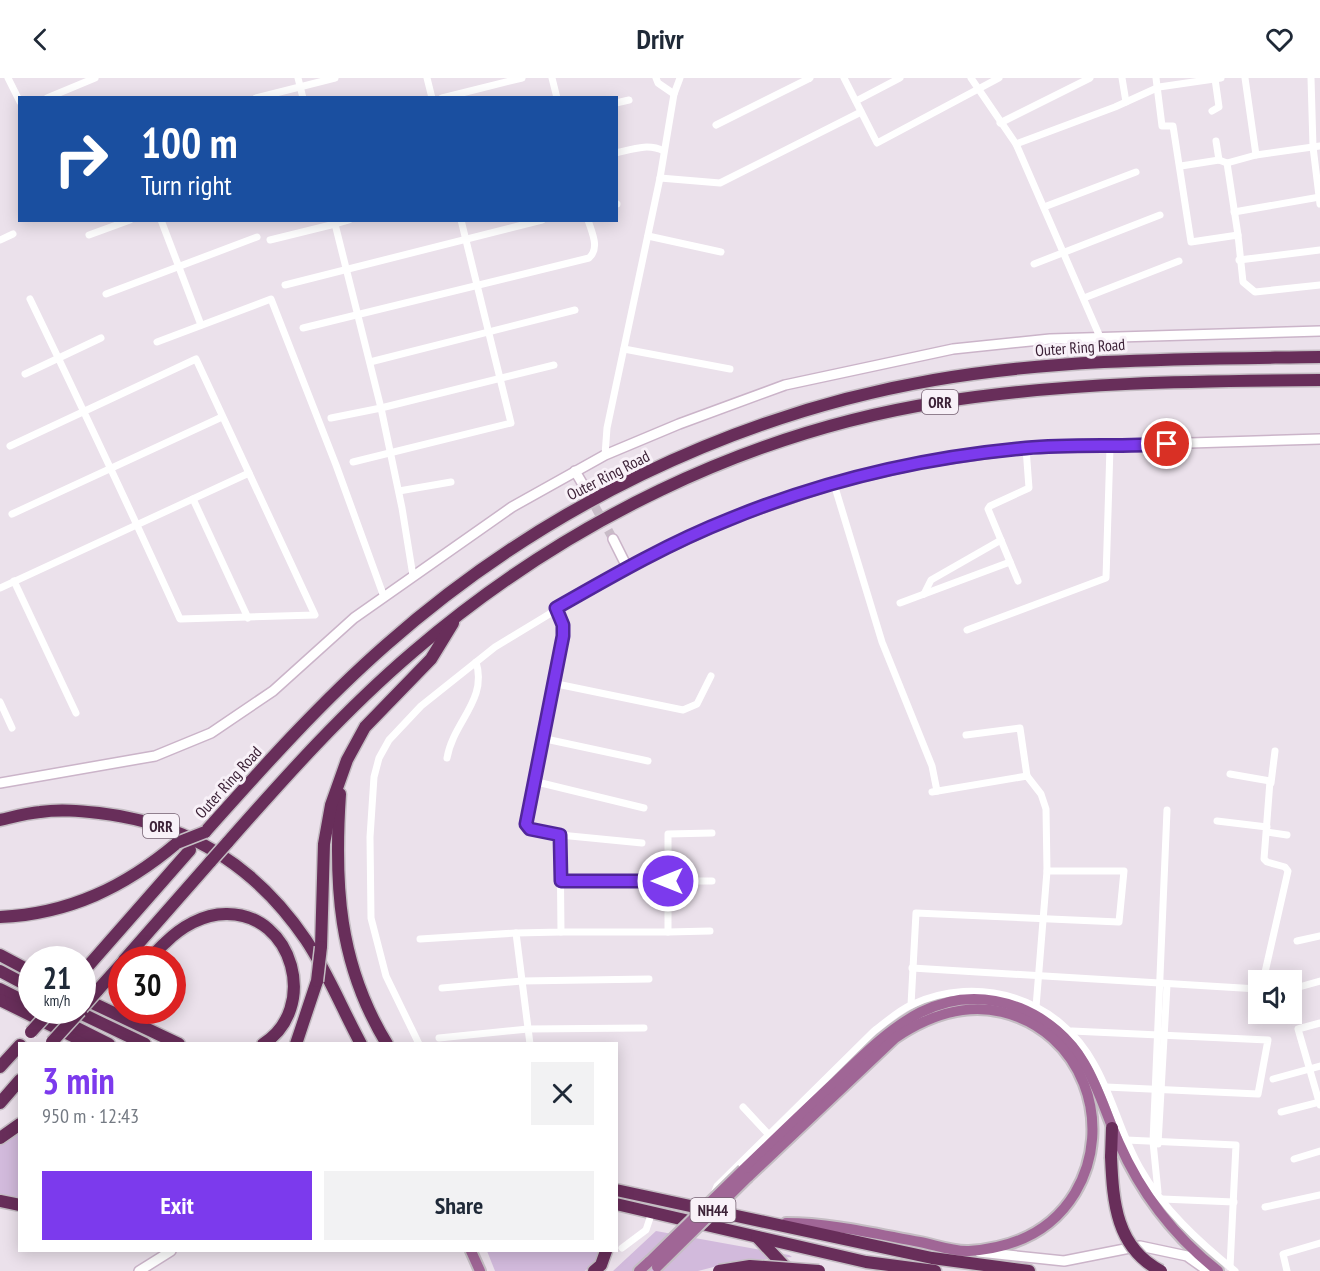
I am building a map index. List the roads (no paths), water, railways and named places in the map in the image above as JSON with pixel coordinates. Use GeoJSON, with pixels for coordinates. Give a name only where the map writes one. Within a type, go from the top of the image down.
{"type":"FeatureCollection","features":[{"type":"Feature","properties":{"kind":"highway","name":"Outer Ring Road"},"geometry":{"type":"LineString","coordinates":[[96,957],[206,832],[344,684],[443,598],[509,550],[562,517],[682,456],[758,426],[843,400],[977,373],[1117,361],[1320,357]]}},
{"type":"Feature","properties":{"kind":"highway","name":"ORR"},"geometry":{"type":"LineString","coordinates":[[137,946],[227,843],[341,719],[395,668],[457,616],[522,569],[573,537],[691,477],[776,444],[849,422],[981,396],[1118,384],[1320,380]]}},
{"type":"Feature","properties":{"kind":"highway"},"geometry":{"type":"LineString","coordinates":[[297,1042],[317,981],[321,947],[324,844],[333,820],[342,777],[351,751],[365,727],[431,659],[457,616]]}},
{"type":"Feature","properties":{"kind":"highway","name":"ORR"},"geometry":{"type":"LineString","coordinates":[[0,820],[41,812],[75,810],[120,816],[174,829],[203,843],[251,878],[292,921],[338,995],[360,1042]]}},
{"type":"Feature","properties":{"kind":"highway"},"geometry":{"type":"LineString","coordinates":[[333,820],[337,882],[344,934],[363,996],[386,1042]]}},
{"type":"Feature","properties":{"kind":"highway","name":"ORR"},"geometry":{"type":"LineString","coordinates":[[0,917],[47,912],[91,898],[135,874],[177,843],[206,832]]}},
{"type":"Feature","properties":{"kind":"highway"},"geometry":{"type":"LineString","coordinates":[[163,946],[190,924],[209,916],[226,914],[258,923],[275,935],[292,965],[295,984],[293,1003],[286,1018],[277,1032],[265,1042]]}},
{"type":"Feature","properties":{"kind":"highway"},"geometry":{"type":"LineString","coordinates":[[0,955],[18,965]]}},
{"type":"Feature","properties":{"kind":"highway"},"geometry":{"type":"LineString","coordinates":[[0,971],[18,981]]}},
{"type":"Feature","properties":{"kind":"highway","name":"ORR"},"geometry":{"type":"LineString","coordinates":[[96,992],[108,979]]}},
{"type":"Feature","properties":{"kind":"highway"},"geometry":{"type":"LineString","coordinates":[[0,989],[18,998]]}},
{"type":"Feature","properties":{"kind":"highway"},"geometry":{"type":"LineString","coordinates":[[0,1000],[85,1042]]}},
{"type":"Feature","properties":{"kind":"highway"},"geometry":{"type":"LineString","coordinates":[[96,1005],[175,1042]]}},
{"type":"Feature","properties":{"kind":"highway"},"geometry":{"type":"LineString","coordinates":[[96,1018],[142,1042]]}},
{"type":"Feature","properties":{"kind":"highway"},"geometry":{"type":"LineString","coordinates":[[23,1042],[38,1024]]}},
{"type":"Feature","properties":{"kind":"highway","name":"ORR"},"geometry":{"type":"LineString","coordinates":[[53,1042],[68,1024]]}},
{"type":"Feature","properties":{"kind":"highway"},"geometry":{"type":"LineString","coordinates":[[69,1024],[104,1042]]}},
{"type":"Feature","properties":{"kind":"highway"},"geometry":{"type":"LineString","coordinates":[[0,1067],[18,1047]]}},
{"type":"Feature","properties":{"kind":"highway"},"geometry":{"type":"LineString","coordinates":[[0,1103],[18,1082]]}},
{"type":"Feature","properties":{"kind":"highway"},"geometry":{"type":"LineString","coordinates":[[0,1138],[18,1125]]}},
{"type":"Feature","properties":{"kind":"highway"},"geometry":{"type":"LineString","coordinates":[[1112,1128],[1113,1197],[1120,1227],[1139,1254],[1161,1271]]}},
{"type":"Feature","properties":{"kind":"highway"},"geometry":{"type":"LineString","coordinates":[[618,1186],[630,1191]]}},
{"type":"Feature","properties":{"kind":"highway","name":"NH44"},"geometry":{"type":"LineString","coordinates":[[618,1190],[932,1258],[1029,1271]]}},
{"type":"Feature","properties":{"kind":"highway"},"geometry":{"type":"LineString","coordinates":[[0,1201],[18,1205]]}},
{"type":"Feature","properties":{"kind":"highway"},"geometry":{"type":"LineString","coordinates":[[672,1217],[675,1202]]}},
{"type":"Feature","properties":{"kind":"highway","name":"NH44"},"geometry":{"type":"LineString","coordinates":[[618,1204],[866,1262],[935,1271]]}},
{"type":"Feature","properties":{"kind":"highway"},"geometry":{"type":"LineString","coordinates":[[757,1237],[789,1271]]}},
{"type":"Feature","properties":{"kind":"highway"},"geometry":{"type":"LineString","coordinates":[[594,1271],[601,1265],[606,1252]]}},
{"type":"Feature","properties":{"kind":"highway"},"geometry":{"type":"LineString","coordinates":[[718,1271],[750,1266],[819,1271]]}},
{"type":"Feature","properties":{"kind":"main road"},"geometry":{"type":"LineString","coordinates":[[639,1271],[653,1266],[897,1024],[924,1010],[965,999],[978,998],[1012,1005],[1030,1012],[1055,1029],[1084,1064],[1134,1174],[1160,1212],[1218,1271]]}},
{"type":"Feature","properties":{"kind":"main road"},"geometry":{"type":"LineString","coordinates":[[746,1173],[879,1053],[908,1029],[923,1021],[956,1011],[987,1010],[1015,1016],[1052,1040],[1073,1063],[1093,1111],[1094,1146],[1081,1183],[1051,1224],[1028,1238],[968,1251],[814,1223],[774,1223]]}},
{"type":"Feature","properties":{"kind":"main road"},"geometry":{"type":"LineString","coordinates":[[471,1252],[480,1271]]}},
{"type":"Feature","properties":{"kind":"street"},"geometry":{"type":"LineString","coordinates":[[8,78],[18,98]]}},
{"type":"Feature","properties":{"kind":"street"},"geometry":{"type":"LineString","coordinates":[[51,96],[95,78]]}},
{"type":"Feature","properties":{"kind":"street"},"geometry":{"type":"LineString","coordinates":[[298,78],[302,96]]}},
{"type":"Feature","properties":{"kind":"street"},"geometry":{"type":"LineString","coordinates":[[264,96],[335,78]]}},
{"type":"Feature","properties":{"kind":"street"},"geometry":{"type":"LineString","coordinates":[[427,78],[432,96]]}},
{"type":"Feature","properties":{"kind":"street"},"geometry":{"type":"LineString","coordinates":[[450,96],[522,78]]}},
{"type":"Feature","properties":{"kind":"street"},"geometry":{"type":"LineString","coordinates":[[552,78],[556,96]]}},
{"type":"Feature","properties":{"kind":"street"},"geometry":{"type":"LineString","coordinates":[[656,78],[658,83],[674,94]]}},
{"type":"Feature","properties":{"kind":"street"},"geometry":{"type":"LineString","coordinates":[[605,455],[604,442],[660,178],[674,94],[680,78]]}},
{"type":"Feature","properties":{"kind":"street"},"geometry":{"type":"LineString","coordinates":[[716,125],[810,78]]}},
{"type":"Feature","properties":{"kind":"street"},"geometry":{"type":"LineString","coordinates":[[844,78],[877,143],[999,78]]}},
{"type":"Feature","properties":{"kind":"street"},"geometry":{"type":"LineString","coordinates":[[856,101],[900,78]]}},
{"type":"Feature","properties":{"kind":"street"},"geometry":{"type":"LineString","coordinates":[[971,78],[1016,144],[1100,337]]}},
{"type":"Feature","properties":{"kind":"street"},"geometry":{"type":"LineString","coordinates":[[1000,123],[1090,78]]}},
{"type":"Feature","properties":{"kind":"street"},"geometry":{"type":"LineString","coordinates":[[1122,78],[1125,102]]}},
{"type":"Feature","properties":{"kind":"street"},"geometry":{"type":"LineString","coordinates":[[1156,78],[1159,87],[1162,126],[1173,126],[1191,242],[1238,235]]}},
{"type":"Feature","properties":{"kind":"street"},"geometry":{"type":"LineString","coordinates":[[1016,144],[1159,87],[1218,78],[1219,107],[1212,111]]}},
{"type":"Feature","properties":{"kind":"street"},"geometry":{"type":"LineString","coordinates":[[1245,78],[1256,155]]}},
{"type":"Feature","properties":{"kind":"street"},"geometry":{"type":"LineString","coordinates":[[1234,212],[1320,200],[1311,78]]}},
{"type":"Feature","properties":{"kind":"street"},"geometry":{"type":"LineString","coordinates":[[618,103],[629,100]]}},
{"type":"Feature","properties":{"kind":"street"},"geometry":{"type":"LineString","coordinates":[[660,178],[720,183],[861,112]]}},
{"type":"Feature","properties":{"kind":"street"},"geometry":{"type":"LineString","coordinates":[[1216,141],[1219,160]]}},
{"type":"Feature","properties":{"kind":"street"},"geometry":{"type":"LineString","coordinates":[[618,152],[644,146],[654,146],[664,151]]}},
{"type":"Feature","properties":{"kind":"street"},"geometry":{"type":"LineString","coordinates":[[1181,166],[1219,160],[1227,163],[1256,155],[1316,146]]}},
{"type":"Feature","properties":{"kind":"street"},"geometry":{"type":"LineString","coordinates":[[1227,163],[1243,282],[1255,292],[1320,285]]}},
{"type":"Feature","properties":{"kind":"street"},"geometry":{"type":"LineString","coordinates":[[1044,207],[1136,172]]}},
{"type":"Feature","properties":{"kind":"street"},"geometry":{"type":"LineString","coordinates":[[1034,264],[1160,215]]}},
{"type":"Feature","properties":{"kind":"street"},"geometry":{"type":"LineString","coordinates":[[89,235],[125,222]]}},
{"type":"Feature","properties":{"kind":"street"},"geometry":{"type":"LineString","coordinates":[[162,222],[201,325]]}},
{"type":"Feature","properties":{"kind":"street"},"geometry":{"type":"LineString","coordinates":[[270,240],[334,222],[381,408],[399,490],[413,576]]}},
{"type":"Feature","properties":{"kind":"street"},"geometry":{"type":"LineString","coordinates":[[353,462],[390,451],[510,425],[490,333],[462,222]]}},
{"type":"Feature","properties":{"kind":"street"},"geometry":{"type":"LineString","coordinates":[[285,285],[534,222]]}},
{"type":"Feature","properties":{"kind":"street"},"geometry":{"type":"LineString","coordinates":[[303,328],[479,287],[589,258],[595,253],[595,247],[589,222]]}},
{"type":"Feature","properties":{"kind":"street"},"geometry":{"type":"LineString","coordinates":[[0,240],[13,234]]}},
{"type":"Feature","properties":{"kind":"street"},"geometry":{"type":"LineString","coordinates":[[648,236],[721,252]]}},
{"type":"Feature","properties":{"kind":"street"},"geometry":{"type":"LineString","coordinates":[[106,294],[257,237]]}},
{"type":"Feature","properties":{"kind":"street"},"geometry":{"type":"LineString","coordinates":[[1239,260],[1320,250]]}},
{"type":"Feature","properties":{"kind":"street"},"geometry":{"type":"LineString","coordinates":[[1084,298],[1179,261]]}},
{"type":"Feature","properties":{"kind":"street"},"geometry":{"type":"LineString","coordinates":[[10,446],[84,412],[196,359],[315,615],[180,619],[137,524],[84,412],[59,358],[30,299]]}},
{"type":"Feature","properties":{"kind":"street"},"geometry":{"type":"LineString","coordinates":[[158,342],[271,299],[336,465],[384,597]]}},
{"type":"Feature","properties":{"kind":"street"},"geometry":{"type":"LineString","coordinates":[[370,362],[575,310]]}},
{"type":"Feature","properties":{"kind":"street"},"geometry":{"type":"LineString","coordinates":[[0,783],[155,756],[211,733],[273,691],[354,618],[512,507],[605,455],[679,424],[785,385],[953,349],[1050,339],[1320,331]]}},
{"type":"Feature","properties":{"kind":"street"},"geometry":{"type":"LineString","coordinates":[[25,374],[101,338]]}},
{"type":"Feature","properties":{"kind":"street"},"geometry":{"type":"LineString","coordinates":[[624,349],[730,369]]}},
{"type":"Feature","properties":{"kind":"street"},"geometry":{"type":"LineString","coordinates":[[332,418],[554,365]]}},
{"type":"Feature","properties":{"kind":"street"},"geometry":{"type":"LineString","coordinates":[[12,514],[222,417]]}},
{"type":"Feature","properties":{"kind":"street"},"geometry":{"type":"LineString","coordinates":[[418,1042],[386,976],[371,918],[370,837],[374,777],[379,758],[389,740],[421,706],[476,662],[556,608],[627,567],[730,519],[834,484],[927,462],[1026,448],[1320,439]]}},
{"type":"Feature","properties":{"kind":"street"},"geometry":{"type":"LineString","coordinates":[[967,630],[1106,578],[1110,447]]}},
{"type":"Feature","properties":{"kind":"street"},"geometry":{"type":"LineString","coordinates":[[1018,581],[988,509],[1029,488],[1026,448]]}},
{"type":"Feature","properties":{"kind":"street"},"geometry":{"type":"LineString","coordinates":[[575,471],[582,483]]}},
{"type":"Feature","properties":{"kind":"street"},"geometry":{"type":"LineString","coordinates":[[0,588],[249,473]]}},
{"type":"Feature","properties":{"kind":"street"},"geometry":{"type":"LineString","coordinates":[[399,490],[451,482]]}},
{"type":"Feature","properties":{"kind":"street"},"geometry":{"type":"LineString","coordinates":[[834,484],[882,642],[932,766],[934,792],[1027,776]]}},
{"type":"Feature","properties":{"kind":"street"},"geometry":{"type":"LineString","coordinates":[[193,499],[248,618]]}},
{"type":"Feature","properties":{"kind":"street"},"geometry":{"type":"LineString","coordinates":[[613,539],[627,567]]}},
{"type":"Feature","properties":{"kind":"street"},"geometry":{"type":"LineString","coordinates":[[924,594],[931,580],[1001,540]]}},
{"type":"Feature","properties":{"kind":"street"},"geometry":{"type":"LineString","coordinates":[[900,603],[1010,562]]}},
{"type":"Feature","properties":{"kind":"street"},"geometry":{"type":"LineString","coordinates":[[14,581],[76,712]]}},
{"type":"Feature","properties":{"kind":"street"},"geometry":{"type":"LineString","coordinates":[[556,608],[563,625],[563,636],[541,738],[526,824],[530,829],[560,835],[642,843]]}},
{"type":"Feature","properties":{"kind":"street"},"geometry":{"type":"LineString","coordinates":[[447,758],[452,738],[479,690],[480,674],[476,662]]}},
{"type":"Feature","properties":{"kind":"street"},"geometry":{"type":"LineString","coordinates":[[552,683],[683,710],[697,704],[711,676]]}},
{"type":"Feature","properties":{"kind":"street"},"geometry":{"type":"LineString","coordinates":[[0,702],[12,728]]}},
{"type":"Feature","properties":{"kind":"street"},"geometry":{"type":"LineString","coordinates":[[966,735],[1020,728],[1027,776],[1041,794],[1046,809],[1047,871],[1036,1007]]}},
{"type":"Feature","properties":{"kind":"street"},"geometry":{"type":"LineString","coordinates":[[541,738],[648,761]]}},
{"type":"Feature","properties":{"kind":"street"},"geometry":{"type":"LineString","coordinates":[[1266,970],[1288,871],[1285,867],[1265,861],[1275,751]]}},
{"type":"Feature","properties":{"kind":"street"},"geometry":{"type":"LineString","coordinates":[[1230,774],[1268,779],[1271,783]]}},
{"type":"Feature","properties":{"kind":"street"},"geometry":{"type":"LineString","coordinates":[[533,781],[644,808]]}},
{"type":"Feature","properties":{"kind":"street"},"geometry":{"type":"LineString","coordinates":[[1160,1197],[1156,1142],[1164,985],[1167,810]]}},
{"type":"Feature","properties":{"kind":"street"},"geometry":{"type":"LineString","coordinates":[[1217,821],[1287,835]]}},
{"type":"Feature","properties":{"kind":"street"},"geometry":{"type":"LineString","coordinates":[[668,932],[668,834],[712,833]]}},
{"type":"Feature","properties":{"kind":"street"},"geometry":{"type":"LineString","coordinates":[[560,835],[561,932]]}},
{"type":"Feature","properties":{"kind":"street"},"geometry":{"type":"LineString","coordinates":[[911,1005],[916,914],[1119,922],[1124,871],[1047,871]]}},
{"type":"Feature","properties":{"kind":"street"},"geometry":{"type":"LineString","coordinates":[[561,881],[712,881]]}},
{"type":"Feature","properties":{"kind":"street"},"geometry":{"type":"LineString","coordinates":[[420,939],[516,933],[710,931]]}},
{"type":"Feature","properties":{"kind":"street"},"geometry":{"type":"LineString","coordinates":[[516,933],[530,1042]]}},
{"type":"Feature","properties":{"kind":"street"},"geometry":{"type":"LineString","coordinates":[[1297,942],[1320,936]]}},
{"type":"Feature","properties":{"kind":"street"},"geometry":{"type":"LineString","coordinates":[[912,968],[1248,989]]}},
{"type":"Feature","properties":{"kind":"street"},"geometry":{"type":"LineString","coordinates":[[442,988],[522,981],[649,979]]}},
{"type":"Feature","properties":{"kind":"street"},"geometry":{"type":"LineString","coordinates":[[1302,986],[1320,981]]}},
{"type":"Feature","properties":{"kind":"street"},"geometry":{"type":"LineString","coordinates":[[709,1209],[717,1186],[874,1031],[911,1005],[967,991],[996,991],[1054,1016],[1072,1031],[1094,1063],[1106,1087],[1126,1140],[1160,1197],[1195,1238],[1232,1269]]}},
{"type":"Feature","properties":{"kind":"street"},"geometry":{"type":"LineString","coordinates":[[1281,1112],[1320,1103],[1298,1029],[1320,1023]]}},
{"type":"Feature","properties":{"kind":"street"},"geometry":{"type":"LineString","coordinates":[[439,1038],[528,1029],[644,1029]]}},
{"type":"Feature","properties":{"kind":"street"},"geometry":{"type":"LineString","coordinates":[[1072,1031],[1268,1040],[1258,1094],[1106,1087]]}},
{"type":"Feature","properties":{"kind":"street"},"geometry":{"type":"LineString","coordinates":[[1273,1079],[1320,1066]]}},
{"type":"Feature","properties":{"kind":"street"},"geometry":{"type":"LineString","coordinates":[[743,1107],[769,1135]]}},
{"type":"Feature","properties":{"kind":"street"},"geometry":{"type":"LineString","coordinates":[[1126,1140],[1236,1145],[1232,1269]]}},
{"type":"Feature","properties":{"kind":"street"},"geometry":{"type":"LineString","coordinates":[[1294,1159],[1320,1151]]}},
{"type":"Feature","properties":{"kind":"street"},"geometry":{"type":"LineString","coordinates":[[1265,1207],[1320,1195]]}},
{"type":"Feature","properties":{"kind":"street"},"geometry":{"type":"LineString","coordinates":[[1160,1197],[1234,1202]]}},
{"type":"Feature","properties":{"kind":"street"},"geometry":{"type":"LineString","coordinates":[[622,1248],[646,1230],[652,1212]]}},
{"type":"Feature","properties":{"kind":"street"},"geometry":{"type":"LineString","coordinates":[[1287,1271],[1283,1254],[1320,1243]]}},
{"type":"Feature","properties":{"kind":"street"},"geometry":{"type":"LineString","coordinates":[[968,1251],[1064,1261],[1117,1248],[1140,1246],[1187,1256],[1208,1271]]}},
{"type":"Feature","properties":{"kind":"street"},"geometry":{"type":"LineString","coordinates":[[139,1271],[169,1252]]}},
{"type":"Feature","properties":{"kind":"tunnel"},"geometry":{"type":"LineString","coordinates":[[582,483],[613,539]]}}]}
